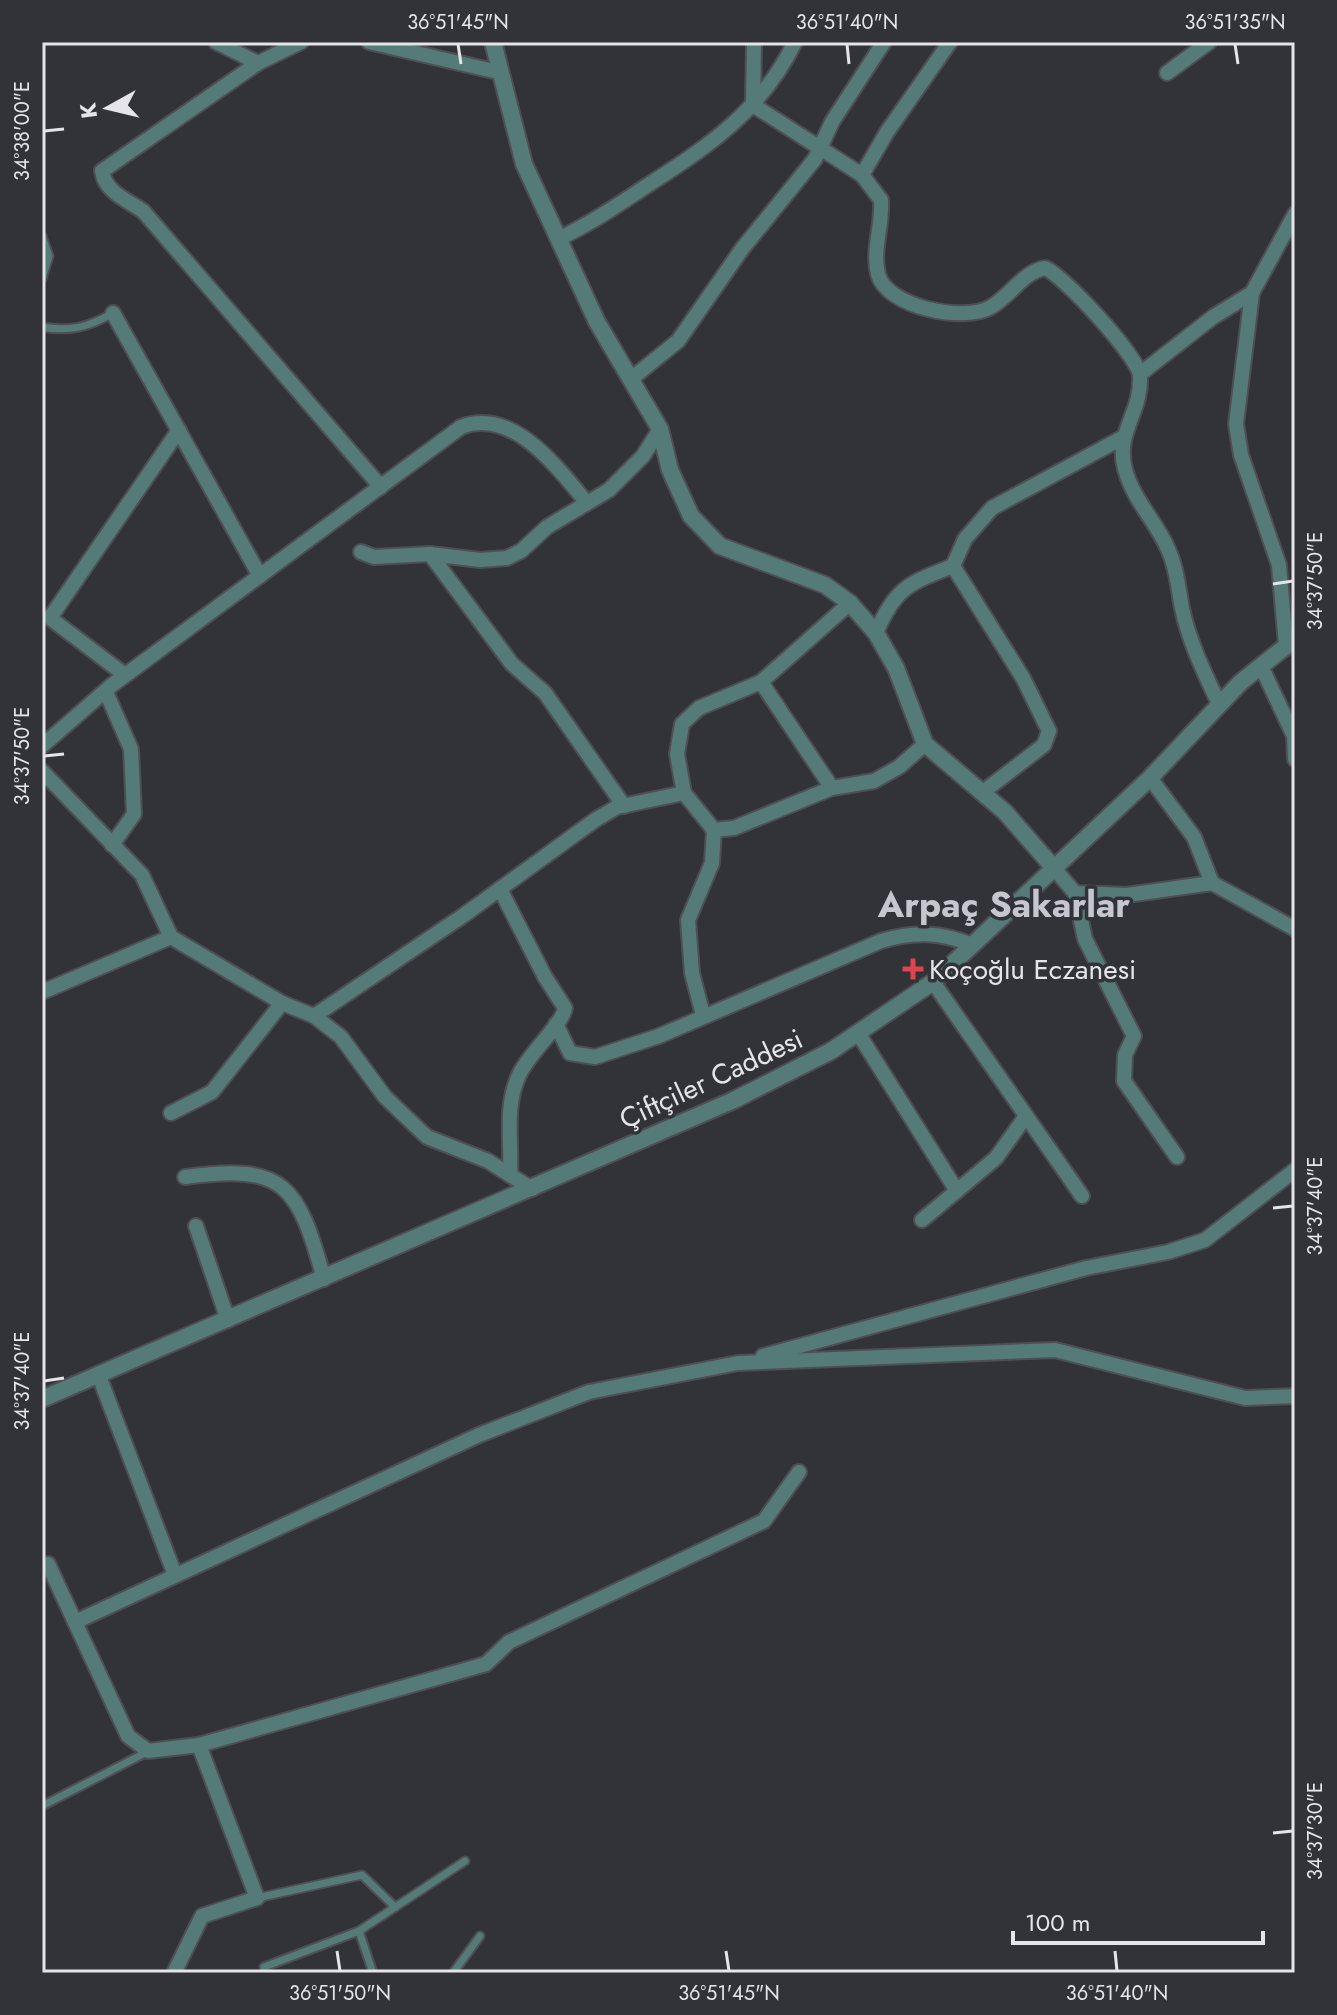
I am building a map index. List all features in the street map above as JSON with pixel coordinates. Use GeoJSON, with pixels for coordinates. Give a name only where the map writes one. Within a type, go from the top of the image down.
{"type":"FeatureCollection","features":[{"type":"Feature","properties":{"kind":"street"},"geometry":{"type":"LineString","coordinates":[[216,42],[258,63]]}},
{"type":"Feature","properties":{"kind":"street"},"geometry":{"type":"LineString","coordinates":[[301,42],[258,63],[102,171],[103,180],[112,191],[143,211],[381,487]]}},
{"type":"Feature","properties":{"kind":"street"},"geometry":{"type":"LineString","coordinates":[[369,42],[498,72]]}},
{"type":"Feature","properties":{"kind":"street"},"geometry":{"type":"LineString","coordinates":[[493,42],[498,72],[524,164],[597,322],[660,429],[679,496],[705,533],[720,546],[825,585],[850,603],[876,633],[896,668],[925,744],[949,768],[983,792],[1075,893],[1085,939],[1134,1036],[1125,1055],[1124,1081],[1177,1157]]}},
{"type":"Feature","properties":{"kind":"street"},"geometry":{"type":"LineString","coordinates":[[753,105],[754,42]]}},
{"type":"Feature","properties":{"kind":"street"},"geometry":{"type":"LineString","coordinates":[[558,239],[587,226],[714,143],[779,76],[795,42]]}},
{"type":"Feature","properties":{"kind":"street"},"geometry":{"type":"LineString","coordinates":[[631,379],[678,341],[742,249],[820,148],[832,122],[884,42]]}},
{"type":"Feature","properties":{"kind":"street"},"geometry":{"type":"LineString","coordinates":[[862,175],[887,132],[950,42]]}},
{"type":"Feature","properties":{"kind":"street"},"geometry":{"type":"LineString","coordinates":[[1167,73],[1209,42]]}},
{"type":"Feature","properties":{"kind":"street"},"geometry":{"type":"LineString","coordinates":[[753,105],[862,175],[878,191],[881,200],[877,270],[888,289],[941,313],[972,314],[988,309],[1028,275],[1045,268],[1064,281],[1129,354],[1140,374],[1133,418],[1122,438],[992,508],[965,539],[953,566],[907,584],[896,593],[876,633]]}},
{"type":"Feature","properties":{"kind":"street"},"geometry":{"type":"LineString","coordinates":[[1291,642],[1279,565],[1241,455],[1236,424],[1252,293],[1295,214]]}},
{"type":"Feature","properties":{"kind":"street"},"geometry":{"type":"LineString","coordinates":[[1140,374],[1213,317],[1252,293]]}},
{"type":"Feature","properties":{"kind":"street"},"geometry":{"type":"LineString","coordinates":[[113,313],[260,576]]}},
{"type":"Feature","properties":{"kind":"street"},"geometry":{"type":"LineString","coordinates":[[42,746],[125,675],[461,427],[487,421],[532,444],[587,503]]}},
{"type":"Feature","properties":{"kind":"street"},"geometry":{"type":"LineString","coordinates":[[361,552],[388,557],[430,554],[480,560],[507,558],[626,476],[660,429]]}},
{"type":"Feature","properties":{"kind":"street"},"geometry":{"type":"LineString","coordinates":[[125,675],[50,618],[179,430]]}},
{"type":"Feature","properties":{"kind":"street"},"geometry":{"type":"LineString","coordinates":[[1122,438],[1126,473],[1136,497],[1169,550],[1182,609],[1219,704]]}},
{"type":"Feature","properties":{"kind":"street"},"geometry":{"type":"LineString","coordinates":[[430,554],[512,664],[545,693],[624,806]]}},
{"type":"Feature","properties":{"kind":"street"},"geometry":{"type":"LineString","coordinates":[[953,566],[1023,678],[1049,731],[1044,745],[983,792]]}},
{"type":"Feature","properties":{"kind":"street"},"geometry":{"type":"LineString","coordinates":[[703,1015],[692,973],[688,920],[712,863],[714,830],[684,793],[677,754],[682,724],[699,708],[761,682],[850,603]]}},
{"type":"Feature","properties":{"kind":"street","name":"Çiftçiler Caddesi"},"geometry":{"type":"LineString","coordinates":[[42,1399],[734,1100],[858,1033],[933,982],[1150,778],[1219,704],[1291,642]]}},
{"type":"Feature","properties":{"kind":"street"},"geometry":{"type":"LineString","coordinates":[[1261,666],[1294,736],[1295,759]]}},
{"type":"Feature","properties":{"kind":"street"},"geometry":{"type":"LineString","coordinates":[[761,682],[832,788]]}},
{"type":"Feature","properties":{"kind":"street"},"geometry":{"type":"LineString","coordinates":[[106,692],[131,749],[134,814],[112,845]]}},
{"type":"Feature","properties":{"kind":"street"},"geometry":{"type":"LineString","coordinates":[[714,830],[734,828],[832,788],[874,781],[899,767],[925,744]]}},
{"type":"Feature","properties":{"kind":"street"},"geometry":{"type":"LineString","coordinates":[[42,771],[142,875],[171,937],[282,1003],[314,1016],[341,1037],[385,1097],[427,1137],[488,1161],[532,1189]]}},
{"type":"Feature","properties":{"kind":"street"},"geometry":{"type":"LineString","coordinates":[[1150,778],[1188,826],[1212,883]]}},
{"type":"Feature","properties":{"kind":"street"},"geometry":{"type":"LineString","coordinates":[[314,1016],[500,889],[579,830],[624,806],[684,793]]}},
{"type":"Feature","properties":{"kind":"street"},"geometry":{"type":"LineString","coordinates":[[1075,893],[1127,895],[1212,883],[1295,929]]}},
{"type":"Feature","properties":{"kind":"street"},"geometry":{"type":"LineString","coordinates":[[500,889],[545,977],[565,1008],[556,1024],[536,1045],[519,1075],[507,1108],[510,1175]]}},
{"type":"Feature","properties":{"kind":"street"},"geometry":{"type":"LineString","coordinates":[[556,1024],[570,1053],[595,1057],[659,1036],[881,941],[908,933],[945,934],[973,945]]}},
{"type":"Feature","properties":{"kind":"street"},"geometry":{"type":"LineString","coordinates":[[42,992],[171,937]]}},
{"type":"Feature","properties":{"kind":"street"},"geometry":{"type":"LineString","coordinates":[[933,982],[1082,1196]]}},
{"type":"Feature","properties":{"kind":"street"},"geometry":{"type":"LineString","coordinates":[[171,1113],[212,1092],[282,1003]]}},
{"type":"Feature","properties":{"kind":"street"},"geometry":{"type":"LineString","coordinates":[[858,1033],[957,1191]]}},
{"type":"Feature","properties":{"kind":"street"},"geometry":{"type":"LineString","coordinates":[[922,1220],[996,1158],[1026,1116]]}},
{"type":"Feature","properties":{"kind":"street"},"geometry":{"type":"LineString","coordinates":[[75,1622],[479,1435],[589,1392],[738,1363],[1086,1268],[1168,1252],[1205,1240],[1295,1170]]}},
{"type":"Feature","properties":{"kind":"street"},"geometry":{"type":"LineString","coordinates":[[185,1177],[233,1171],[260,1175],[280,1186],[299,1203],[324,1279]]}},
{"type":"Feature","properties":{"kind":"street"},"geometry":{"type":"LineString","coordinates":[[196,1226],[228,1320]]}},
{"type":"Feature","properties":{"kind":"street"},"geometry":{"type":"LineString","coordinates":[[738,1363],[1055,1350],[1245,1398],[1295,1396]]}},
{"type":"Feature","properties":{"kind":"street"},"geometry":{"type":"LineString","coordinates":[[99,1376],[175,1575]]}},
{"type":"Feature","properties":{"kind":"street"},"geometry":{"type":"LineString","coordinates":[[44,1561],[128,1736],[148,1751],[199,1745],[486,1664],[509,1642],[764,1521],[799,1472]]}},
{"type":"Feature","properties":{"kind":"street"},"geometry":{"type":"LineString","coordinates":[[174,1973],[202,1916],[257,1898],[199,1745]]}},
{"type":"Feature","properties":{"kind":"lane"},"geometry":{"type":"LineString","coordinates":[[42,236],[49,256],[42,279]]}},
{"type":"Feature","properties":{"kind":"lane"},"geometry":{"type":"LineString","coordinates":[[42,327],[65,331],[91,326],[113,313]]}},
{"type":"Feature","properties":{"kind":"lane"},"geometry":{"type":"LineString","coordinates":[[42,1806],[148,1751]]}},
{"type":"Feature","properties":{"kind":"lane"},"geometry":{"type":"LineString","coordinates":[[264,1967],[359,1931],[465,1861]]}},
{"type":"Feature","properties":{"kind":"lane"},"geometry":{"type":"LineString","coordinates":[[257,1898],[362,1875],[395,1907]]}},
{"type":"Feature","properties":{"kind":"lane"},"geometry":{"type":"LineString","coordinates":[[359,1931],[373,1973]]}},
{"type":"Feature","properties":{"kind":"lane"},"geometry":{"type":"LineString","coordinates":[[453,1973],[480,1936]]}},
{"type":"Feature","properties":{"kind":"place","name":"Koçoğlu Eczanesi"},"geometry":{"type":"Point","coordinates":[913,969]}},
{"type":"Feature","properties":{"kind":"district","name":"Arpaç Sakarlar"},"geometry":{"type":"Point","coordinates":[1004,904]}}]}
